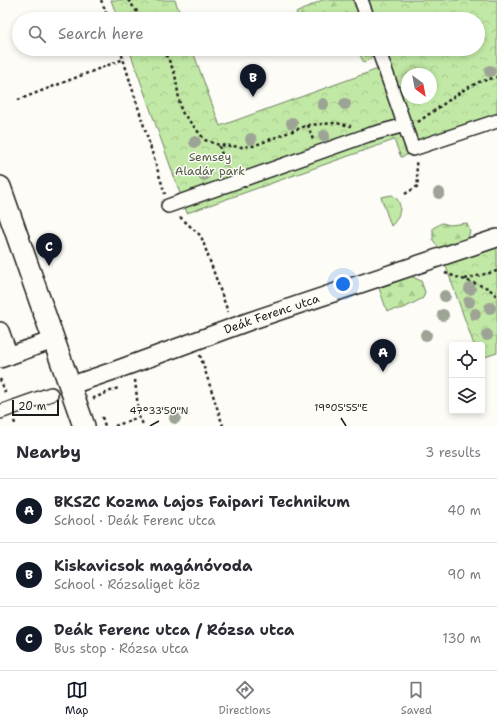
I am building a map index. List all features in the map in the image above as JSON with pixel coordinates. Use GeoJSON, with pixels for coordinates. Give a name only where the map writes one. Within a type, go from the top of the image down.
{"type":"FeatureCollection","features":[{"type":"Feature","properties":{"kind":"street"},"geometry":{"type":"LineString","coordinates":[[361,0],[365,12]]}},
{"type":"Feature","properties":{"kind":"street"},"geometry":{"type":"LineString","coordinates":[[380,56],[413,149],[497,121]]}},
{"type":"Feature","properties":{"kind":"street"},"geometry":{"type":"LineString","coordinates":[[168,206],[368,135],[405,125]]}},
{"type":"Feature","properties":{"kind":"street"},"geometry":{"type":"LineString","coordinates":[[0,187],[54,340],[60,390],[84,426]]}},
{"type":"Feature","properties":{"kind":"street","name":"Deák Ferenc utca"},"geometry":{"type":"LineString","coordinates":[[0,412],[250,321],[497,238]]}},
{"type":"Feature","properties":{"kind":"street"},"geometry":{"type":"LineString","coordinates":[[0,331],[4,357],[54,340]]}},
{"type":"Feature","properties":{"kind":"path"},"geometry":{"type":"LineString","coordinates":[[101,0],[106,12]]}},
{"type":"Feature","properties":{"kind":"path"},"geometry":{"type":"LineString","coordinates":[[128,0],[137,12]]}},
{"type":"Feature","properties":{"kind":"path"},"geometry":{"type":"LineString","coordinates":[[167,56],[175,74],[181,111],[205,140],[219,145],[241,147],[253,146],[308,125],[336,123],[358,127]]}},
{"type":"Feature","properties":{"kind":"path"},"geometry":{"type":"LineString","coordinates":[[18,100],[124,60]]}},
{"type":"Feature","properties":{"kind":"path"},"geometry":{"type":"LineString","coordinates":[[405,125],[420,121],[462,91],[479,82],[497,77]]}},
{"type":"Feature","properties":{"kind":"path"},"geometry":{"type":"LineString","coordinates":[[405,194],[418,186],[418,169],[413,149]]}},
{"type":"Feature","properties":{"kind":"path"},"geometry":{"type":"LineString","coordinates":[[442,257],[445,273],[488,288],[497,296]]}},
{"type":"Feature","properties":{"kind":"path"},"geometry":{"type":"LineString","coordinates":[[464,279],[497,271]]}},
{"type":"Feature","properties":{"kind":"path"},"geometry":{"type":"LineString","coordinates":[[195,341],[223,426]]}},
{"type":"Feature","properties":{"kind":"path"},"geometry":{"type":"LineString","coordinates":[[134,364],[139,417],[144,426]]}},
{"type":"Feature","properties":{"kind":"path"},"geometry":{"type":"LineString","coordinates":[[128,385],[135,382]]}},
{"type":"Feature","properties":{"kind":"path"},"geometry":{"type":"LineString","coordinates":[[94,398],[120,387]]}},
{"type":"Feature","properties":{"kind":"path"},"geometry":{"type":"LineString","coordinates":[[115,426],[139,417]]}},
{"type":"Feature","properties":{"kind":"green space"},"geometry":{"type":"Polygon","coordinates":[[[111,0],[175,0],[179,12],[115,12],[111,0]]]}},
{"type":"Feature","properties":{"kind":"green space"},"geometry":{"type":"Polygon","coordinates":[[[322,0],[391,0],[394,12],[298,12],[322,0]]]}},
{"type":"Feature","properties":{"kind":"green space","name":"Semsey Aladár park"},"geometry":{"type":"Polygon","coordinates":[[[354,0],[497,0],[497,123],[401,157],[394,140],[187,213],[131,56],[195,56],[220,126],[378,69],[373,56],[485,56],[485,12],[358,12],[354,0]]]}},
{"type":"Feature","properties":{"kind":"green space"},"geometry":{"type":"Polygon","coordinates":[[[360,56],[374,56],[364,63],[360,56]]]}},
{"type":"Feature","properties":{"kind":"green space"},"geometry":{"type":"Polygon","coordinates":[[[392,195],[399,202],[400,210],[397,219],[391,226],[381,197],[392,195]]]}},
{"type":"Feature","properties":{"kind":"green space"},"geometry":{"type":"Polygon","coordinates":[[[442,223],[450,225],[467,223],[470,231],[468,238],[439,248],[433,240],[433,228],[442,223]]]}},
{"type":"Feature","properties":{"kind":"green space"},"geometry":{"type":"Polygon","coordinates":[[[497,246],[497,353],[485,357],[485,342],[473,342],[445,264],[497,246]]]}},
{"type":"Feature","properties":{"kind":"green space"},"geometry":{"type":"Polygon","coordinates":[[[411,276],[421,281],[425,292],[423,298],[404,308],[387,311],[379,288],[411,276]]]}},
{"type":"Feature","properties":{"kind":"place","name":"Kiskavicsok magánóvoda"},"geometry":{"type":"Point","coordinates":[253,97]}},
{"type":"Feature","properties":{"kind":"place","name":"Deák Ferenc utca / Rózsa utca"},"geometry":{"type":"Point","coordinates":[49,266]}},
{"type":"Feature","properties":{"kind":"place","name":"BKSZC Kozma Lajos Faipari Technikum"},"geometry":{"type":"Point","coordinates":[383,372]}}]}
